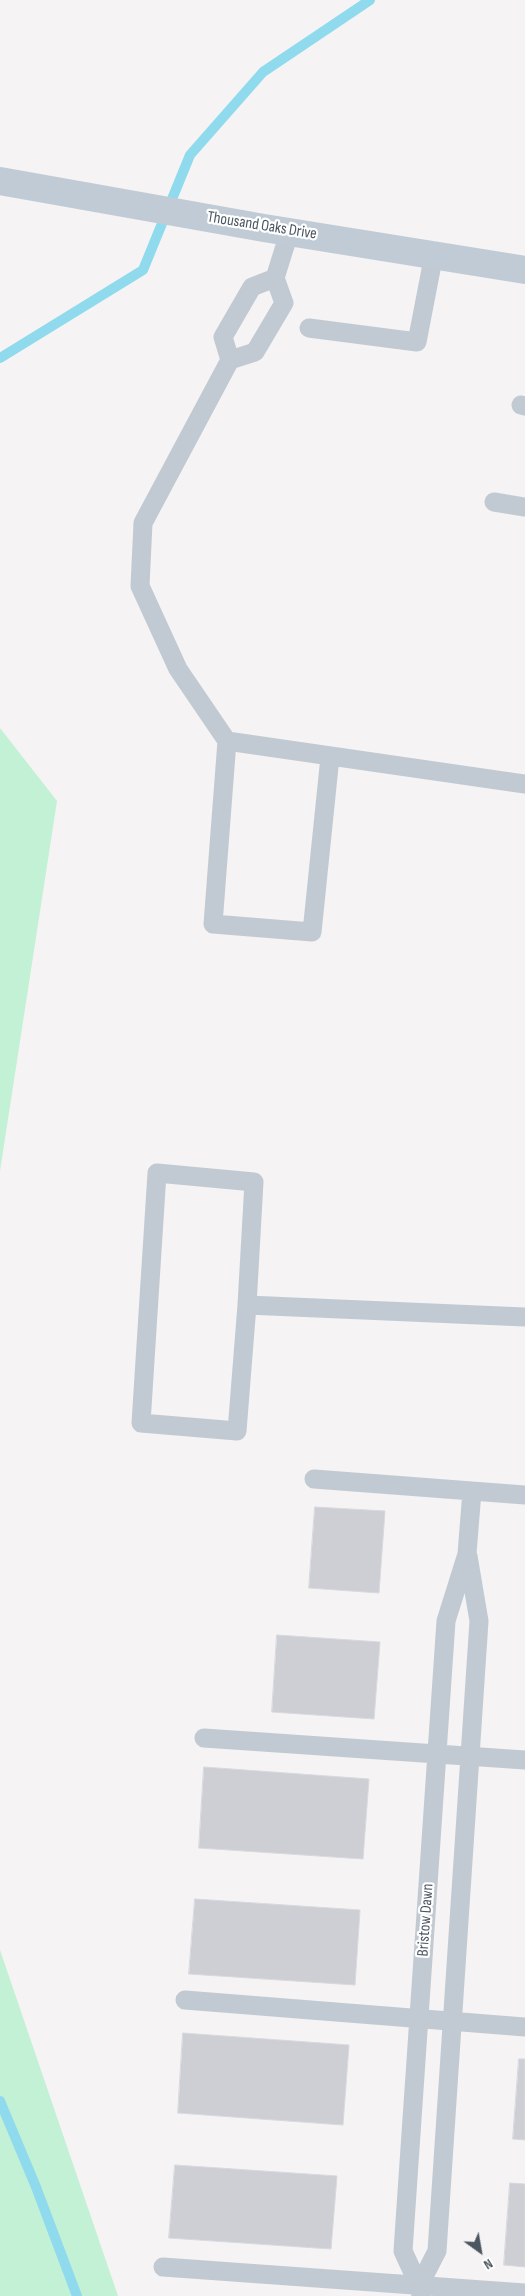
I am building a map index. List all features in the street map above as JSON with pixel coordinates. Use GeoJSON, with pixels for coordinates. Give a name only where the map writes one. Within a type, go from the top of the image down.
{"type":"FeatureCollection","features":[{"type":"Feature","properties":{"kind":"main road","name":"Thousand Oaks Drive"},"geometry":{"type":"LineString","coordinates":[[0,181],[525,270]]}},
{"type":"Feature","properties":{"kind":"lane"},"geometry":{"type":"LineString","coordinates":[[277,229],[275,278],[284,303],[254,352],[230,360],[142,523],[140,586],[178,668],[227,742],[213,924],[312,932],[330,757]]}},
{"type":"Feature","properties":{"kind":"lane"},"geometry":{"type":"LineString","coordinates":[[309,328],[417,342],[434,254]]}},
{"type":"Feature","properties":{"kind":"lane"},"geometry":{"type":"LineString","coordinates":[[230,360],[222,337],[252,287],[275,278]]}},
{"type":"Feature","properties":{"kind":"lane"},"geometry":{"type":"LineString","coordinates":[[494,502],[525,507]]}},
{"type":"Feature","properties":{"kind":"lane"},"geometry":{"type":"LineString","coordinates":[[227,742],[525,784]]}},
{"type":"Feature","properties":{"kind":"lane"},"geometry":{"type":"LineString","coordinates":[[157,1173],[254,1182],[247,1305],[237,1430],[141,1423],[157,1173]]}},
{"type":"Feature","properties":{"kind":"lane"},"geometry":{"type":"LineString","coordinates":[[247,1305],[525,1317]]}},
{"type":"Feature","properties":{"kind":"lane"},"geometry":{"type":"LineString","coordinates":[[314,1479],[525,1495]]}},
{"type":"Feature","properties":{"kind":"lane","name":"Bristow Dawn"},"geometry":{"type":"LineString","coordinates":[[420,2291],[403,2251],[446,1621],[467,1554],[472,1491]]}},
{"type":"Feature","properties":{"kind":"lane","name":"Bristow Dawn"},"geometry":{"type":"LineString","coordinates":[[420,2291],[437,2251],[480,1621],[467,1554]]}},
{"type":"Feature","properties":{"kind":"lane"},"geometry":{"type":"LineString","coordinates":[[204,1738],[525,1760]]}},
{"type":"Feature","properties":{"kind":"lane"},"geometry":{"type":"LineString","coordinates":[[184,2000],[525,2027]]}},
{"type":"Feature","properties":{"kind":"lane"},"geometry":{"type":"LineString","coordinates":[[163,2268],[420,2291],[525,2293]]}},
{"type":"Feature","properties":{"kind":"green space"},"geometry":{"type":"Polygon","coordinates":[[[0,728],[57,801],[0,1171],[0,728]]]}},
{"type":"Feature","properties":{"kind":"green space"},"geometry":{"type":"Polygon","coordinates":[[[0,1950],[118,2296],[0,2296],[0,1950]]]}},
{"type":"Feature","properties":{"kind":"building"},"geometry":{"type":"Polygon","coordinates":[[[315,1507],[385,1511],[379,1593],[309,1588],[315,1507]]]}},
{"type":"Feature","properties":{"kind":"building"},"geometry":{"type":"Polygon","coordinates":[[[277,1635],[380,1642],[374,1719],[272,1712],[277,1635]]]}},
{"type":"Feature","properties":{"kind":"building"},"geometry":{"type":"Polygon","coordinates":[[[204,1767],[369,1779],[363,1859],[199,1848],[204,1767]]]}},
{"type":"Feature","properties":{"kind":"building"},"geometry":{"type":"Polygon","coordinates":[[[195,1899],[360,1910],[355,1985],[189,1974],[195,1899]]]}},
{"type":"Feature","properties":{"kind":"building"},"geometry":{"type":"Polygon","coordinates":[[[183,2033],[349,2045],[343,2125],[178,2113],[183,2033]]]}},
{"type":"Feature","properties":{"kind":"building"},"geometry":{"type":"Polygon","coordinates":[[[519,2059],[525,2059],[525,2140],[513,2139],[519,2059]]]}},
{"type":"Feature","properties":{"kind":"building"},"geometry":{"type":"Polygon","coordinates":[[[175,2165],[337,2176],[331,2249],[169,2238],[175,2165]]]}},
{"type":"Feature","properties":{"kind":"building"},"geometry":{"type":"Polygon","coordinates":[[[510,2183],[525,2184],[525,2267],[504,2265],[510,2183]]]}},
{"type":"Feature","properties":{"kind":"waterway"},"geometry":{"type":"LineString","coordinates":[[0,358],[143,270],[190,155],[263,72],[370,0]]}},
{"type":"Feature","properties":{"kind":"waterway"},"geometry":{"type":"LineString","coordinates":[[0,2101],[36,2187],[77,2296]]}}]}
